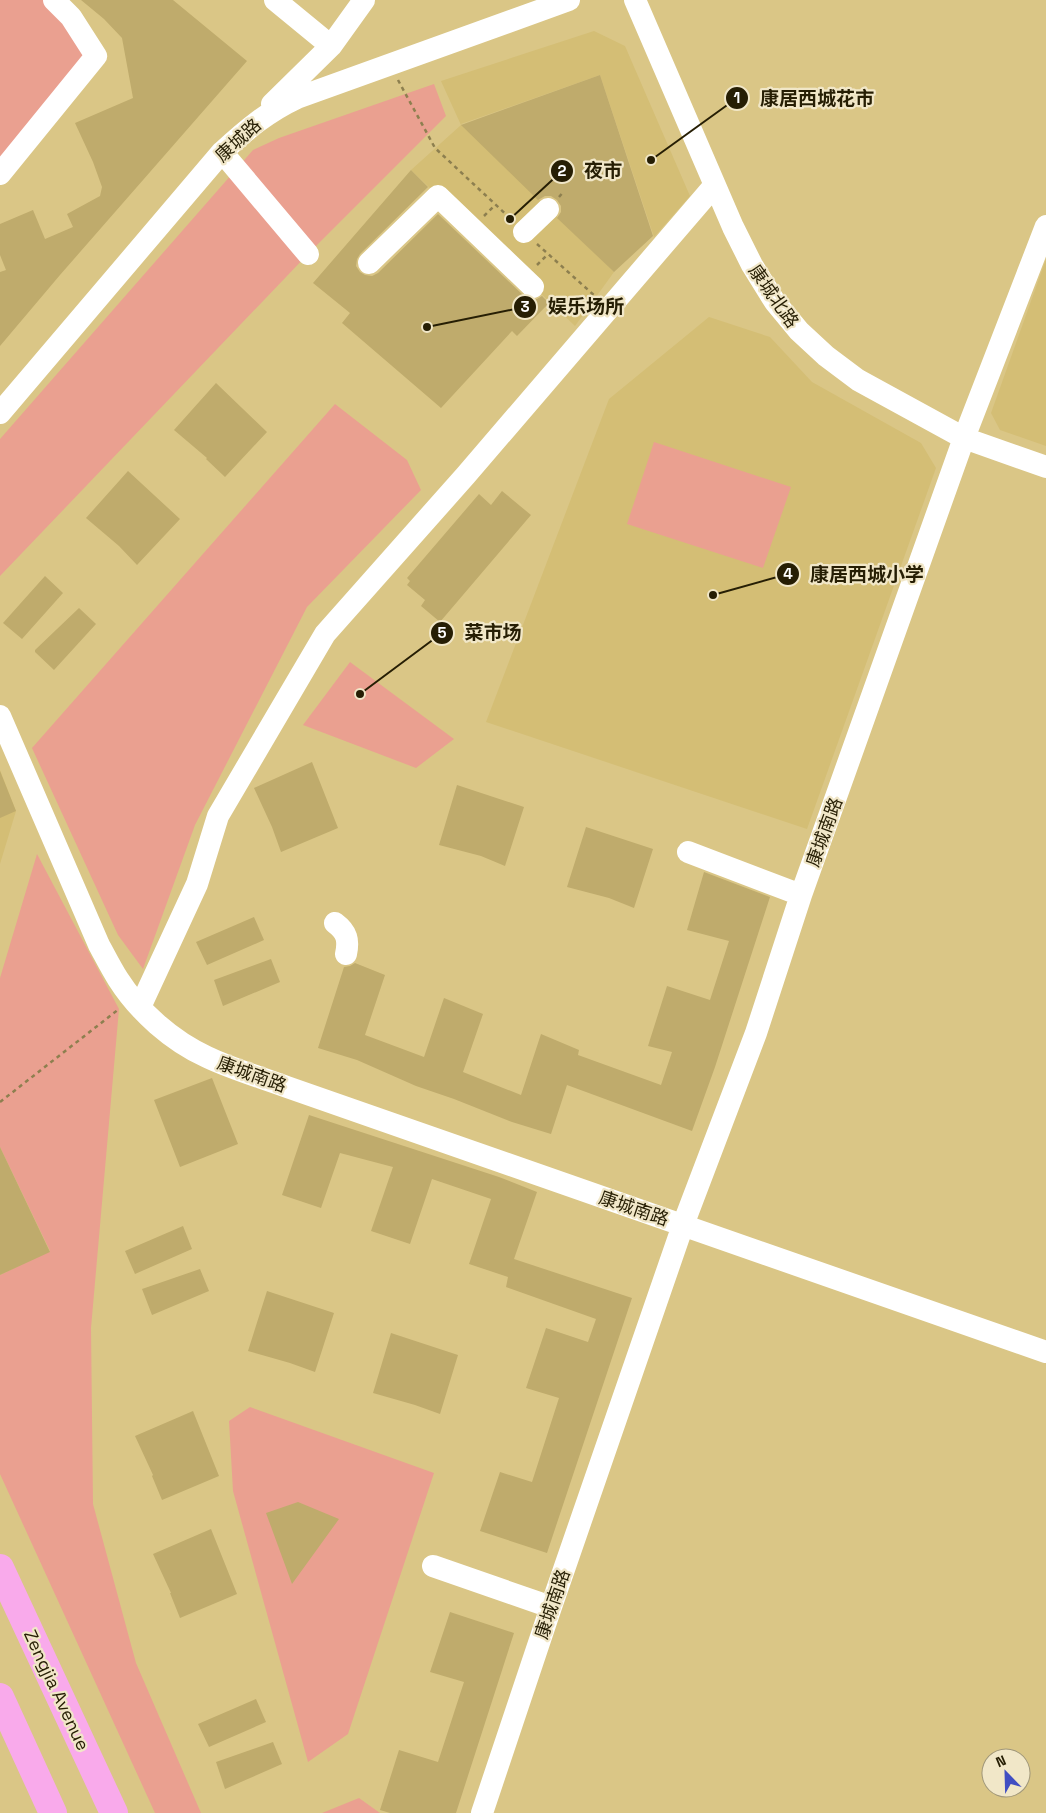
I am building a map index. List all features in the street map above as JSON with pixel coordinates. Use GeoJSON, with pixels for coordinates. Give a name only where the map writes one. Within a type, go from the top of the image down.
{"type":"FeatureCollection","features":[{"type":"Feature","properties":{"kind":"highway","name":"Zengjia Avenue"},"geometry":{"type":"LineString","coordinates":[[0,1568],[114,1813]]}},
{"type":"Feature","properties":{"kind":"highway"},"geometry":{"type":"LineString","coordinates":[[0,1697],[53,1813]]}},
{"type":"Feature","properties":{"kind":"street"},"geometry":{"type":"LineString","coordinates":[[0,174],[96,56],[71,17],[54,0]]}},
{"type":"Feature","properties":{"kind":"street"},"geometry":{"type":"LineString","coordinates":[[275,0],[331,46]]}},
{"type":"Feature","properties":{"kind":"street"},"geometry":{"type":"LineString","coordinates":[[246,130],[331,46],[364,0]]}},
{"type":"Feature","properties":{"kind":"street","name":"康城路"},"geometry":{"type":"LineString","coordinates":[[0,413],[222,152],[246,130],[275,108],[297,98],[569,0]]}},
{"type":"Feature","properties":{"kind":"street","name":"康城北路"},"geometry":{"type":"LineString","coordinates":[[634,0],[714,186],[752,265],[775,302],[799,331],[826,356],[858,380],[964,438],[1046,467]]}},
{"type":"Feature","properties":{"kind":"street"},"geometry":{"type":"LineString","coordinates":[[222,152],[308,254]]}},
{"type":"Feature","properties":{"kind":"street"},"geometry":{"type":"LineString","coordinates":[[140,1007],[197,884],[218,816],[325,634],[466,475],[714,186]]}},
{"type":"Feature","properties":{"kind":"street"},"geometry":{"type":"LineString","coordinates":[[369,263],[438,196],[533,287]]}},
{"type":"Feature","properties":{"kind":"street"},"geometry":{"type":"LineString","coordinates":[[524,232],[548,209]]}},
{"type":"Feature","properties":{"kind":"street","name":"康城南路"},"geometry":{"type":"LineString","coordinates":[[482,1813],[683,1225],[756,1033],[801,895],[964,438],[1046,226]]}},
{"type":"Feature","properties":{"kind":"street","name":"康城南路"},"geometry":{"type":"LineString","coordinates":[[0,716],[99,945],[119,980],[140,1007],[162,1028],[183,1044],[207,1057],[296,1090],[683,1225]]}},
{"type":"Feature","properties":{"kind":"street"},"geometry":{"type":"LineString","coordinates":[[688,852],[801,895]]}},
{"type":"Feature","properties":{"kind":"street"},"geometry":{"type":"LineString","coordinates":[[335,923],[342,928],[347,937],[346,954]]}},
{"type":"Feature","properties":{"kind":"street"},"geometry":{"type":"LineString","coordinates":[[683,1225],[1046,1352]]}},
{"type":"Feature","properties":{"kind":"street"},"geometry":{"type":"LineString","coordinates":[[432,1566],[551,1607]]}},
{"type":"Feature","properties":{"kind":"path"},"geometry":{"type":"LineString","coordinates":[[390,66],[436,148]]}},
{"type":"Feature","properties":{"kind":"path"},"geometry":{"type":"LineString","coordinates":[[0,1102],[71,1048],[119,1008],[140,1007]]}},
{"type":"Feature","properties":{"kind":"shaded area"},"geometry":{"type":"Polygon","coordinates":[[[0,0],[54,0],[96,56],[0,170],[0,0]]]}},
{"type":"Feature","properties":{"kind":"shaded area"},"geometry":{"type":"Polygon","coordinates":[[[594,31],[625,46],[690,196],[654,237],[600,75],[461,124],[614,272],[575,326],[411,170],[461,125],[441,81],[594,31]]]}},
{"type":"Feature","properties":{"kind":"shaded area"},"geometry":{"type":"Polygon","coordinates":[[[434,84],[446,116],[308,254],[0,576],[0,439],[253,150],[279,138],[434,84]]]}},
{"type":"Feature","properties":{"kind":"shaded area"},"geometry":{"type":"Polygon","coordinates":[[[1046,259],[1046,446],[1000,430],[991,413],[1046,259]]]}},
{"type":"Feature","properties":{"kind":"shaded area"},"geometry":{"type":"Polygon","coordinates":[[[709,317],[770,337],[812,382],[921,443],[936,468],[807,829],[486,722],[609,399],[709,317]]]}},
{"type":"Feature","properties":{"kind":"shaded area"},"geometry":{"type":"Polygon","coordinates":[[[335,404],[407,460],[421,490],[307,607],[195,825],[143,969],[118,935],[32,748],[335,404]]]}},
{"type":"Feature","properties":{"kind":"shaded area"},"geometry":{"type":"Polygon","coordinates":[[[654,442],[791,487],[763,568],[627,524],[654,442]]]}},
{"type":"Feature","properties":{"kind":"shaded area"},"geometry":{"type":"Polygon","coordinates":[[[350,662],[454,739],[416,768],[303,725],[350,662]]]}},
{"type":"Feature","properties":{"kind":"shaded area"},"geometry":{"type":"Polygon","coordinates":[[[0,770],[16,811],[0,864],[0,770]]]}},
{"type":"Feature","properties":{"kind":"shaded area"},"geometry":{"type":"Polygon","coordinates":[[[37,854],[119,1009],[91,1328],[93,1504],[136,1663],[201,1813],[155,1813],[0,1474],[0,1275],[50,1251],[0,1147],[0,978],[37,854]]]}},
{"type":"Feature","properties":{"kind":"shaded area"},"geometry":{"type":"Polygon","coordinates":[[[250,1407],[434,1473],[348,1734],[308,1762],[233,1491],[229,1421],[250,1407]]]}},
{"type":"Feature","properties":{"kind":"shaded area"},"geometry":{"type":"Polygon","coordinates":[[[359,1798],[380,1813],[322,1813],[359,1798]]]}},
{"type":"Feature","properties":{"kind":"building"},"geometry":{"type":"Polygon","coordinates":[[[81,0],[173,0],[247,61],[0,346],[0,272],[6,270],[0,255],[0,224],[33,210],[45,239],[73,227],[67,214],[100,196],[102,187],[75,123],[133,98],[122,38],[104,19],[81,0]]]}},
{"type":"Feature","properties":{"kind":"building"},"geometry":{"type":"Polygon","coordinates":[[[600,75],[653,236],[614,272],[557,218],[561,212],[561,206],[557,200],[551,196],[545,196],[538,200],[461,125],[600,75]]]}},
{"type":"Feature","properties":{"kind":"building"},"geometry":{"type":"Polygon","coordinates":[[[411,170],[428,187],[360,254],[356,266],[360,272],[372,276],[378,273],[438,214],[524,296],[530,300],[542,296],[549,303],[517,336],[512,331],[441,408],[342,323],[350,313],[313,283],[411,170]]]}},
{"type":"Feature","properties":{"kind":"building"},"geometry":{"type":"Polygon","coordinates":[[[216,383],[267,432],[225,477],[207,458],[174,430],[216,383]]]}},
{"type":"Feature","properties":{"kind":"building"},"geometry":{"type":"Polygon","coordinates":[[[128,471],[180,519],[137,565],[119,546],[86,518],[128,471]]]}},
{"type":"Feature","properties":{"kind":"building"},"geometry":{"type":"Polygon","coordinates":[[[502,491],[531,515],[440,622],[421,606],[425,600],[407,585],[410,581],[407,578],[479,494],[491,505],[502,491]]]}},
{"type":"Feature","properties":{"kind":"building"},"geometry":{"type":"Polygon","coordinates":[[[45,576],[63,593],[22,639],[3,623],[45,576]]]}},
{"type":"Feature","properties":{"kind":"building"},"geometry":{"type":"Polygon","coordinates":[[[79,608],[96,624],[54,670],[35,650],[79,608]]]}},
{"type":"Feature","properties":{"kind":"building"},"geometry":{"type":"Polygon","coordinates":[[[312,762],[338,828],[281,852],[254,788],[312,762]]]}},
{"type":"Feature","properties":{"kind":"building"},"geometry":{"type":"Polygon","coordinates":[[[0,771],[16,811],[0,818],[0,771]]]}},
{"type":"Feature","properties":{"kind":"building"},"geometry":{"type":"Polygon","coordinates":[[[457,785],[524,807],[505,866],[481,856],[439,845],[457,785]]]}},
{"type":"Feature","properties":{"kind":"building"},"geometry":{"type":"Polygon","coordinates":[[[586,827],[653,849],[634,908],[609,898],[567,887],[586,827]]]}},
{"type":"Feature","properties":{"kind":"building"},"geometry":{"type":"Polygon","coordinates":[[[704,872],[770,897],[715,1067],[692,1131],[567,1085],[551,1134],[512,1122],[416,1086],[357,1060],[318,1048],[344,967],[355,963],[385,975],[365,1035],[424,1057],[444,998],[483,1014],[463,1072],[521,1095],[541,1034],[579,1050],[578,1055],[661,1085],[672,1052],[648,1046],[667,986],[710,1000],[729,941],[687,930],[704,872]]]}},
{"type":"Feature","properties":{"kind":"building"},"geometry":{"type":"Polygon","coordinates":[[[254,917],[264,940],[207,965],[196,942],[254,917]]]}},
{"type":"Feature","properties":{"kind":"building"},"geometry":{"type":"Polygon","coordinates":[[[271,959],[280,982],[223,1006],[214,980],[271,959]]]}},
{"type":"Feature","properties":{"kind":"building"},"geometry":{"type":"Polygon","coordinates":[[[212,1078],[238,1144],[180,1167],[154,1100],[212,1078]]]}},
{"type":"Feature","properties":{"kind":"building"},"geometry":{"type":"Polygon","coordinates":[[[309,1115],[499,1177],[537,1192],[514,1259],[632,1298],[547,1553],[480,1531],[500,1472],[532,1482],[559,1398],[526,1388],[546,1328],[588,1342],[596,1319],[506,1287],[508,1277],[469,1264],[491,1199],[432,1179],[410,1244],[371,1231],[393,1167],[340,1153],[321,1208],[282,1195],[309,1115]]]}},
{"type":"Feature","properties":{"kind":"building"},"geometry":{"type":"Polygon","coordinates":[[[0,1147],[50,1252],[0,1275],[0,1147]]]}},
{"type":"Feature","properties":{"kind":"building"},"geometry":{"type":"Polygon","coordinates":[[[183,1226],[192,1249],[135,1274],[125,1251],[183,1226]]]}},
{"type":"Feature","properties":{"kind":"building"},"geometry":{"type":"Polygon","coordinates":[[[200,1269],[209,1291],[152,1315],[142,1289],[200,1269]]]}},
{"type":"Feature","properties":{"kind":"building"},"geometry":{"type":"Polygon","coordinates":[[[267,1291],[334,1313],[315,1372],[248,1351],[267,1291]]]}},
{"type":"Feature","properties":{"kind":"building"},"geometry":{"type":"Polygon","coordinates":[[[391,1333],[458,1355],[440,1414],[373,1393],[391,1333]]]}},
{"type":"Feature","properties":{"kind":"building"},"geometry":{"type":"Polygon","coordinates":[[[193,1411],[219,1476],[162,1500],[135,1436],[193,1411]]]}},
{"type":"Feature","properties":{"kind":"building"},"geometry":{"type":"Polygon","coordinates":[[[298,1502],[339,1519],[292,1584],[266,1513],[298,1502]]]}},
{"type":"Feature","properties":{"kind":"building"},"geometry":{"type":"Polygon","coordinates":[[[211,1529],[237,1594],[180,1618],[153,1554],[211,1529]]]}},
{"type":"Feature","properties":{"kind":"building"},"geometry":{"type":"Polygon","coordinates":[[[450,1612],[514,1633],[456,1813],[390,1813],[380,1810],[399,1750],[438,1762],[464,1682],[430,1672],[450,1612]]]}},
{"type":"Feature","properties":{"kind":"building"},"geometry":{"type":"Polygon","coordinates":[[[256,1699],[266,1722],[209,1747],[198,1724],[256,1699]]]}},
{"type":"Feature","properties":{"kind":"building"},"geometry":{"type":"Polygon","coordinates":[[[273,1742],[282,1764],[225,1789],[216,1762],[273,1742]]]}},
{"type":"Feature","properties":{"kind":"place","name":"康居西城花市"},"geometry":{"type":"Point","coordinates":[651,160]}},
{"type":"Feature","properties":{"kind":"place","name":"夜市"},"geometry":{"type":"Point","coordinates":[510,219]}},
{"type":"Feature","properties":{"kind":"place","name":"娱乐场所"},"geometry":{"type":"Point","coordinates":[427,327]}},
{"type":"Feature","properties":{"kind":"place","name":"康居西城小学"},"geometry":{"type":"Point","coordinates":[713,595]}},
{"type":"Feature","properties":{"kind":"place","name":"菜市场"},"geometry":{"type":"Point","coordinates":[360,694]}}]}
